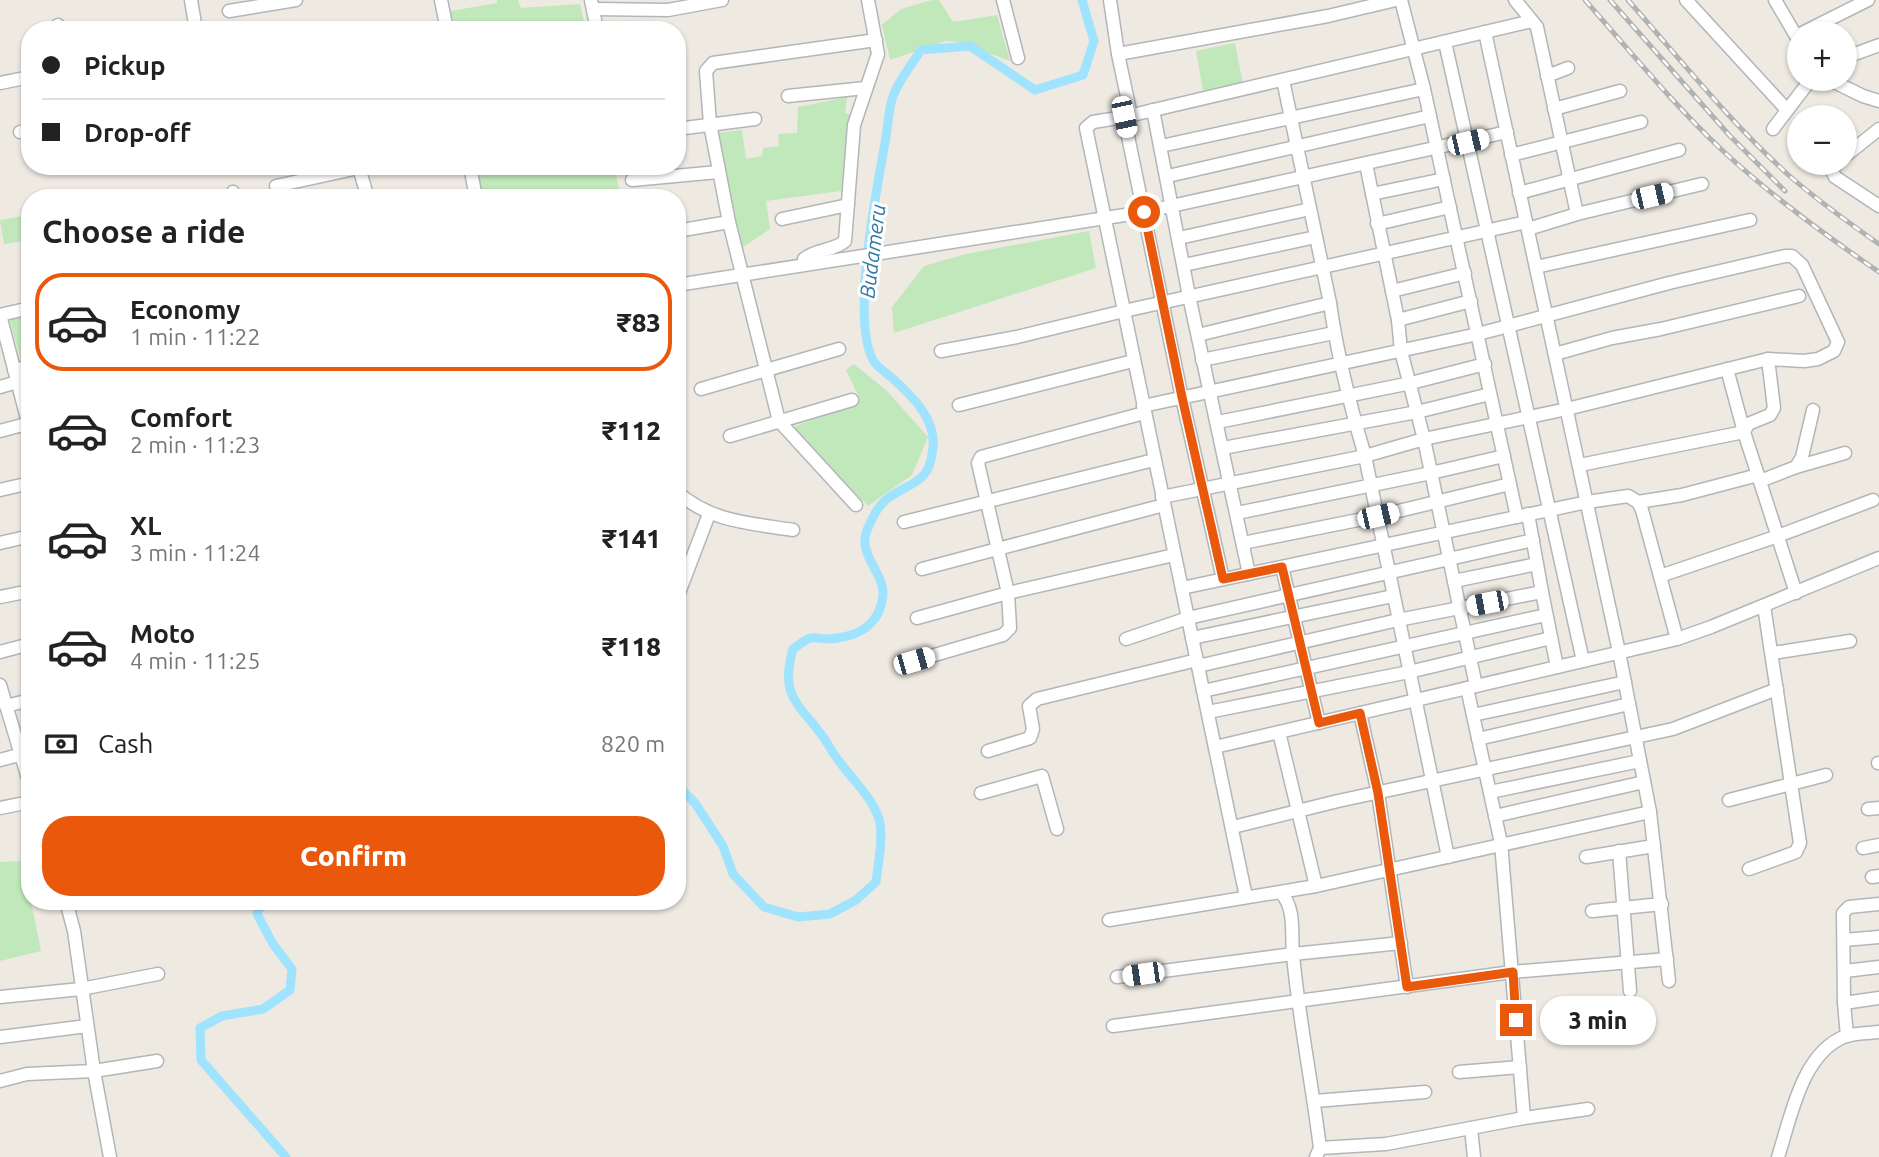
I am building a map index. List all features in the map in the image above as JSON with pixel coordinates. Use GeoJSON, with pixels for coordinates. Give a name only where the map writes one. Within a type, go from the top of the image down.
{"type":"FeatureCollection","features":[{"type":"Feature","properties":{"kind":"street"},"geometry":{"type":"LineString","coordinates":[[191,0],[194,21]]}},
{"type":"Feature","properties":{"kind":"street"},"geometry":{"type":"LineString","coordinates":[[229,11],[296,0]]}},
{"type":"Feature","properties":{"kind":"street"},"geometry":{"type":"LineString","coordinates":[[441,0],[442,21]]}},
{"type":"Feature","properties":{"kind":"street"},"geometry":{"type":"LineString","coordinates":[[592,4],[667,10],[723,0]]}},
{"type":"Feature","properties":{"kind":"street"},"geometry":{"type":"LineString","coordinates":[[806,263],[817,252],[836,247],[845,241],[854,125],[876,61],[876,40],[868,0]]}},
{"type":"Feature","properties":{"kind":"street"},"geometry":{"type":"LineString","coordinates":[[1003,0],[1018,58]]}},
{"type":"Feature","properties":{"kind":"street"},"geometry":{"type":"LineString","coordinates":[[1111,0],[1144,212],[1223,579]]}},
{"type":"Feature","properties":{"kind":"street"},"geometry":{"type":"LineString","coordinates":[[1118,54],[1328,16],[1398,0],[1415,49],[1510,484],[1532,540],[1557,667]]}},
{"type":"Feature","properties":{"kind":"street"},"geometry":{"type":"LineString","coordinates":[[1515,0],[1537,27],[1577,214]]}},
{"type":"Feature","properties":{"kind":"street"},"geometry":{"type":"LineString","coordinates":[[1686,0],[1787,110],[1773,129]]}},
{"type":"Feature","properties":{"kind":"street"},"geometry":{"type":"LineString","coordinates":[[1775,0],[1789,21]]}},
{"type":"Feature","properties":{"kind":"street"},"geometry":{"type":"LineString","coordinates":[[1829,21],[1868,0]]}},
{"type":"Feature","properties":{"kind":"street"},"geometry":{"type":"LineString","coordinates":[[1246,897],[1086,128],[1093,122],[1532,21]]}},
{"type":"Feature","properties":{"kind":"street"},"geometry":{"type":"LineString","coordinates":[[1485,32],[1580,465],[1650,811],[1662,904],[1668,981]]}},
{"type":"Feature","properties":{"kind":"street"},"geometry":{"type":"LineString","coordinates":[[856,505],[779,421],[718,172],[710,124],[706,71],[712,63],[876,40]]}},
{"type":"Feature","properties":{"kind":"street"},"geometry":{"type":"LineString","coordinates":[[1445,42],[1583,661]]}},
{"type":"Feature","properties":{"kind":"street"},"geometry":{"type":"LineString","coordinates":[[1857,53],[1879,45]]}},
{"type":"Feature","properties":{"kind":"street"},"geometry":{"type":"LineString","coordinates":[[1547,76],[1568,68]]}},
{"type":"Feature","properties":{"kind":"street"},"geometry":{"type":"LineString","coordinates":[[0,83],[21,79]]}},
{"type":"Feature","properties":{"kind":"street"},"geometry":{"type":"LineString","coordinates":[[1283,80],[1331,303],[1334,333],[1365,456],[1448,857]]}},
{"type":"Feature","properties":{"kind":"street"},"geometry":{"type":"LineString","coordinates":[[788,96],[865,88]]}},
{"type":"Feature","properties":{"kind":"street"},"geometry":{"type":"LineString","coordinates":[[1161,146],[1424,89]]}},
{"type":"Feature","properties":{"kind":"street"},"geometry":{"type":"LineString","coordinates":[[1554,109],[1620,91]]}},
{"type":"Feature","properties":{"kind":"street"},"geometry":{"type":"LineString","coordinates":[[1791,105],[1802,91]]}},
{"type":"Feature","properties":{"kind":"street"},"geometry":{"type":"LineString","coordinates":[[1853,91],[1879,101]]}},
{"type":"Feature","properties":{"kind":"street"},"geometry":{"type":"LineString","coordinates":[[1153,110],[1202,360],[1218,422],[1249,574]]}},
{"type":"Feature","properties":{"kind":"street"},"geometry":{"type":"LineString","coordinates":[[1168,176],[1430,116]]}},
{"type":"Feature","properties":{"kind":"street"},"geometry":{"type":"LineString","coordinates":[[686,128],[755,119]]}},
{"type":"Feature","properties":{"kind":"street"},"geometry":{"type":"LineString","coordinates":[[1511,155],[1642,122]]}},
{"type":"Feature","properties":{"kind":"street"},"geometry":{"type":"LineString","coordinates":[[1857,147],[1879,129]]}},
{"type":"Feature","properties":{"kind":"street"},"geometry":{"type":"LineString","coordinates":[[686,284],[1144,212],[1507,132]]}},
{"type":"Feature","properties":{"kind":"street"},"geometry":{"type":"LineString","coordinates":[[1519,193],[1679,149]]}},
{"type":"Feature","properties":{"kind":"street"},"geometry":{"type":"LineString","coordinates":[[1366,163],[1398,320],[1401,351],[1424,439],[1466,633],[1473,715],[1501,844],[1524,1118]]}},
{"type":"Feature","properties":{"kind":"street"},"geometry":{"type":"LineString","coordinates":[[686,175],[718,172]]}},
{"type":"Feature","properties":{"kind":"street"},"geometry":{"type":"LineString","coordinates":[[276,186],[327,175]]}},
{"type":"Feature","properties":{"kind":"street"},"geometry":{"type":"LineString","coordinates":[[632,180],[686,175]]}},
{"type":"Feature","properties":{"kind":"street"},"geometry":{"type":"LineString","coordinates":[[1834,175],[1879,206]]}},
{"type":"Feature","properties":{"kind":"street"},"geometry":{"type":"LineString","coordinates":[[1372,194],[1444,179]]}},
{"type":"Feature","properties":{"kind":"street"},"geometry":{"type":"LineString","coordinates":[[941,351],[1017,337],[1487,230],[1527,226],[1702,184]]}},
{"type":"Feature","properties":{"kind":"street"},"geometry":{"type":"LineString","coordinates":[[782,219],[848,205]]}},
{"type":"Feature","properties":{"kind":"street"},"geometry":{"type":"LineString","coordinates":[[1377,224],[1450,207]]}},
{"type":"Feature","properties":{"kind":"street"},"geometry":{"type":"LineString","coordinates":[[1179,239],[1310,209]]}},
{"type":"Feature","properties":{"kind":"street"},"geometry":{"type":"LineString","coordinates":[[1535,267],[1750,220]]}},
{"type":"Feature","properties":{"kind":"street"},"geometry":{"type":"LineString","coordinates":[[686,229],[729,222]]}},
{"type":"Feature","properties":{"kind":"street"},"geometry":{"type":"LineString","coordinates":[[1184,265],[1316,237]]}},
{"type":"Feature","properties":{"kind":"street"},"geometry":{"type":"LineString","coordinates":[[914,661],[1007,632],[1011,621],[1008,593],[998,549],[978,463],[981,457],[1182,397],[1478,334],[1669,283],[1792,256],[1798,259],[1809,278],[1834,331],[1837,347],[1818,359],[1768,359],[1567,409],[1424,439],[1365,456],[1202,489],[998,549],[922,569]]}},
{"type":"Feature","properties":{"kind":"street"},"geometry":{"type":"LineString","coordinates":[[1392,291],[1465,274]]}},
{"type":"Feature","properties":{"kind":"street"},"geometry":{"type":"LineString","coordinates":[[1555,354],[1612,338],[1799,296]]}},
{"type":"Feature","properties":{"kind":"street"},"geometry":{"type":"LineString","coordinates":[[1398,320],[1471,301]]}},
{"type":"Feature","properties":{"kind":"street"},"geometry":{"type":"LineString","coordinates":[[1198,335],[1331,303]]}},
{"type":"Feature","properties":{"kind":"street"},"geometry":{"type":"LineString","coordinates":[[21,310],[0,315],[2,333],[21,395]]}},
{"type":"Feature","properties":{"kind":"street"},"geometry":{"type":"LineString","coordinates":[[1202,360],[1334,333]]}},
{"type":"Feature","properties":{"kind":"street"},"geometry":{"type":"LineString","coordinates":[[701,388],[839,349]]}},
{"type":"Feature","properties":{"kind":"street"},"geometry":{"type":"LineString","coordinates":[[1744,432],[1748,424],[1770,415],[1774,408],[1768,359]]}},
{"type":"Feature","properties":{"kind":"street"},"geometry":{"type":"LineString","coordinates":[[959,405],[1133,361]]}},
{"type":"Feature","properties":{"kind":"street"},"geometry":{"type":"LineString","coordinates":[[1218,422],[1411,383],[1485,364]]}},
{"type":"Feature","properties":{"kind":"street"},"geometry":{"type":"LineString","coordinates":[[1727,369],[1744,432],[1796,593]]}},
{"type":"Feature","properties":{"kind":"street"},"geometry":{"type":"LineString","coordinates":[[0,387],[21,372]]}},
{"type":"Feature","properties":{"kind":"street"},"geometry":{"type":"LineString","coordinates":[[1223,448],[1417,412],[1490,394]]}},
{"type":"Feature","properties":{"kind":"street"},"geometry":{"type":"LineString","coordinates":[[730,436],[852,400]]}},
{"type":"Feature","properties":{"kind":"street"},"geometry":{"type":"LineString","coordinates":[[1796,467],[1802,457],[1812,410]]}},
{"type":"Feature","properties":{"kind":"street"},"geometry":{"type":"LineString","coordinates":[[0,430],[21,427]]}},
{"type":"Feature","properties":{"kind":"street"},"geometry":{"type":"LineString","coordinates":[[1580,465],[1744,432]]}},
{"type":"Feature","properties":{"kind":"street"},"geometry":{"type":"LineString","coordinates":[[1182,588],[1587,502],[1628,496],[1638,502],[1682,495],[1759,478],[1845,453]]}},
{"type":"Feature","properties":{"kind":"street"},"geometry":{"type":"LineString","coordinates":[[1237,513],[1504,456]]}},
{"type":"Feature","properties":{"kind":"street"},"geometry":{"type":"LineString","coordinates":[[904,522],[1154,460]]}},
{"type":"Feature","properties":{"kind":"street"},"geometry":{"type":"LineString","coordinates":[[1243,543],[1378,516],[1510,484]]}},
{"type":"Feature","properties":{"kind":"street"},"geometry":{"type":"LineString","coordinates":[[0,490],[21,485]]}},
{"type":"Feature","properties":{"kind":"street"},"geometry":{"type":"LineString","coordinates":[[686,500],[709,514],[793,530]]}},
{"type":"Feature","properties":{"kind":"street"},"geometry":{"type":"LineString","coordinates":[[1660,576],[1873,500]]}},
{"type":"Feature","properties":{"kind":"street"},"geometry":{"type":"LineString","coordinates":[[1638,502],[1677,639]]}},
{"type":"Feature","properties":{"kind":"street"},"geometry":{"type":"LineString","coordinates":[[686,574],[709,514]]}},
{"type":"Feature","properties":{"kind":"street"},"geometry":{"type":"LineString","coordinates":[[0,543],[21,538]]}},
{"type":"Feature","properties":{"kind":"street"},"geometry":{"type":"LineString","coordinates":[[1126,639],[1188,618],[1532,540]]}},
{"type":"Feature","properties":{"kind":"street"},"geometry":{"type":"LineString","coordinates":[[917,618],[1008,593],[1174,555]]}},
{"type":"Feature","properties":{"kind":"street"},"geometry":{"type":"LineString","coordinates":[[1215,747],[1677,639],[1879,558]]}},
{"type":"Feature","properties":{"kind":"street"},"geometry":{"type":"LineString","coordinates":[[1454,581],[1537,564]]}},
{"type":"Feature","properties":{"kind":"street"},"geometry":{"type":"LineString","coordinates":[[1282,567],[1319,723]]}},
{"type":"Feature","properties":{"kind":"street"},"geometry":{"type":"LineString","coordinates":[[988,751],[1030,738],[1033,729],[1030,706],[1037,699],[1398,620],[1542,592]]}},
{"type":"Feature","properties":{"kind":"street"},"geometry":{"type":"LineString","coordinates":[[0,597],[21,593]]}},
{"type":"Feature","properties":{"kind":"street"},"geometry":{"type":"LineString","coordinates":[[1192,638],[1393,596]]}},
{"type":"Feature","properties":{"kind":"street"},"geometry":{"type":"LineString","coordinates":[[1749,869],[1796,852],[1799,848],[1799,831],[1764,606]]}},
{"type":"Feature","properties":{"kind":"street"},"geometry":{"type":"LineString","coordinates":[[1203,691],[1546,615]]}},
{"type":"Feature","properties":{"kind":"street"},"geometry":{"type":"LineString","coordinates":[[1208,712],[1409,672],[1551,638]]}},
{"type":"Feature","properties":{"kind":"street"},"geometry":{"type":"LineString","coordinates":[[1773,653],[1850,641]]}},
{"type":"Feature","properties":{"kind":"street"},"geometry":{"type":"LineString","coordinates":[[0,652],[21,646]]}},
{"type":"Feature","properties":{"kind":"street"},"geometry":{"type":"LineString","coordinates":[[1473,715],[1625,682]]}},
{"type":"Feature","properties":{"kind":"street"},"geometry":{"type":"LineString","coordinates":[[0,685],[21,744]]}},
{"type":"Feature","properties":{"kind":"street"},"geometry":{"type":"LineString","coordinates":[[1233,827],[1673,729],[1777,689]]}},
{"type":"Feature","properties":{"kind":"street"},"geometry":{"type":"LineString","coordinates":[[6,706],[21,702]]}},
{"type":"Feature","properties":{"kind":"street"},"geometry":{"type":"LineString","coordinates":[[1478,739],[1629,704]]}},
{"type":"Feature","properties":{"kind":"street"},"geometry":{"type":"LineString","coordinates":[[1360,713],[1391,868],[1407,987]]}},
{"type":"Feature","properties":{"kind":"street"},"geometry":{"type":"LineString","coordinates":[[1279,732],[1316,886]]}},
{"type":"Feature","properties":{"kind":"street"},"geometry":{"type":"LineString","coordinates":[[0,760],[21,755]]}},
{"type":"Feature","properties":{"kind":"street"},"geometry":{"type":"LineString","coordinates":[[1490,792],[1640,761]]}},
{"type":"Feature","properties":{"kind":"street"},"geometry":{"type":"LineString","coordinates":[[1729,800],[1826,775]]}},
{"type":"Feature","properties":{"kind":"street"},"geometry":{"type":"LineString","coordinates":[[981,793],[1042,776],[1057,829]]}},
{"type":"Feature","properties":{"kind":"street"},"geometry":{"type":"LineString","coordinates":[[1495,816],[1644,782]]}},
{"type":"Feature","properties":{"kind":"street"},"geometry":{"type":"LineString","coordinates":[[0,808],[21,804]]}},
{"type":"Feature","properties":{"kind":"street"},"geometry":{"type":"LineString","coordinates":[[1109,920],[1316,886],[1650,811]]}},
{"type":"Feature","properties":{"kind":"street"},"geometry":{"type":"LineString","coordinates":[[1863,848],[1879,845]]}},
{"type":"Feature","properties":{"kind":"street"},"geometry":{"type":"LineString","coordinates":[[1586,856],[1654,846]]}},
{"type":"Feature","properties":{"kind":"street"},"geometry":{"type":"LineString","coordinates":[[1619,852],[1630,991]]}},
{"type":"Feature","properties":{"kind":"street"},"geometry":{"type":"LineString","coordinates":[[1281,893],[1289,906],[1299,1001],[1315,1101],[1318,1152],[1368,1151],[1385,1144],[1588,1109]]}},
{"type":"Feature","properties":{"kind":"street"},"geometry":{"type":"LineString","coordinates":[[1592,911],[1662,904]]}},
{"type":"Feature","properties":{"kind":"street"},"geometry":{"type":"LineString","coordinates":[[1847,1036],[1843,913],[1845,909],[1879,904]]}},
{"type":"Feature","properties":{"kind":"street"},"geometry":{"type":"LineString","coordinates":[[68,910],[110,1157]]}},
{"type":"Feature","properties":{"kind":"street"},"geometry":{"type":"LineString","coordinates":[[1844,940],[1879,937]]}},
{"type":"Feature","properties":{"kind":"street"},"geometry":{"type":"LineString","coordinates":[[1118,977],[1401,943]]}},
{"type":"Feature","properties":{"kind":"street"},"geometry":{"type":"LineString","coordinates":[[1112,1026],[1513,972],[1667,959]]}},
{"type":"Feature","properties":{"kind":"street"},"geometry":{"type":"LineString","coordinates":[[1845,971],[1879,967]]}},
{"type":"Feature","properties":{"kind":"street"},"geometry":{"type":"LineString","coordinates":[[0,997],[81,989],[158,974]]}},
{"type":"Feature","properties":{"kind":"street"},"geometry":{"type":"LineString","coordinates":[[1844,1003],[1879,998]]}},
{"type":"Feature","properties":{"kind":"street"},"geometry":{"type":"LineString","coordinates":[[0,1037],[87,1026]]}},
{"type":"Feature","properties":{"kind":"street"},"geometry":{"type":"LineString","coordinates":[[1778,1157],[1810,1066],[1830,1044],[1847,1036],[1879,1032]]}},
{"type":"Feature","properties":{"kind":"street"},"geometry":{"type":"LineString","coordinates":[[0,1081],[41,1073],[94,1072],[157,1061]]}},
{"type":"Feature","properties":{"kind":"street"},"geometry":{"type":"LineString","coordinates":[[1459,1072],[1520,1067]]}},
{"type":"Feature","properties":{"kind":"street"},"geometry":{"type":"LineString","coordinates":[[1315,1101],[1425,1092]]}},
{"type":"Feature","properties":{"kind":"street"},"geometry":{"type":"LineString","coordinates":[[1471,1128],[1474,1157]]}},
{"type":"Feature","properties":{"kind":"green space"},"geometry":{"type":"Polygon","coordinates":[[[497,0],[518,0],[521,8],[580,4],[584,21],[453,21],[451,11],[497,3],[497,0]]]}},
{"type":"Feature","properties":{"kind":"green space"},"geometry":{"type":"Polygon","coordinates":[[[939,0],[953,22],[997,15],[1010,61],[959,42],[946,41],[890,60],[882,25],[901,9],[939,0]]]}},
{"type":"Feature","properties":{"kind":"green space"},"geometry":{"type":"Polygon","coordinates":[[[1235,43],[1243,84],[1213,91],[1203,90],[1196,51],[1235,43]]]}},
{"type":"Feature","properties":{"kind":"green space"},"geometry":{"type":"Polygon","coordinates":[[[847,97],[845,113],[852,115],[841,191],[766,201],[770,229],[742,248],[716,133],[742,130],[746,159],[762,156],[763,148],[779,146],[778,134],[797,133],[798,107],[847,97]]]}},
{"type":"Feature","properties":{"kind":"green space"},"geometry":{"type":"Polygon","coordinates":[[[478,175],[616,175],[619,189],[481,189],[478,175]]]}},
{"type":"Feature","properties":{"kind":"green space"},"geometry":{"type":"Polygon","coordinates":[[[21,216],[21,241],[4,244],[0,220],[21,216]]]}},
{"type":"Feature","properties":{"kind":"green space"},"geometry":{"type":"Polygon","coordinates":[[[1089,231],[1096,268],[894,333],[892,307],[924,266],[966,254],[1089,231]]]}},
{"type":"Feature","properties":{"kind":"green space"},"geometry":{"type":"Polygon","coordinates":[[[21,315],[21,360],[9,318],[21,315]]]}},
{"type":"Feature","properties":{"kind":"green space"},"geometry":{"type":"Polygon","coordinates":[[[854,364],[887,391],[928,437],[912,475],[868,506],[792,428],[860,399],[846,370],[854,364]]]}},
{"type":"Feature","properties":{"kind":"green space"},"geometry":{"type":"Polygon","coordinates":[[[21,861],[21,910],[33,910],[41,951],[0,961],[0,862],[21,861]]]}},
{"type":"Feature","properties":{"kind":"waterway","name":"Budameru"},"geometry":{"type":"LineString","coordinates":[[686,794],[695,803],[723,846],[733,874],[764,907],[798,917],[830,914],[856,900],[876,882],[881,838],[877,814],[868,798],[798,705],[788,677],[793,649],[811,638],[838,638],[857,633],[877,615],[883,595],[880,579],[865,547],[867,530],[883,503],[925,474],[933,447],[931,426],[921,408],[875,363],[868,345],[864,320],[871,223],[891,101],[921,50],[970,46],[1035,90],[1083,75],[1094,41],[1082,0]]}},
{"type":"Feature","properties":{"kind":"waterway","name":"Budameru"},"geometry":{"type":"LineString","coordinates":[[259,910],[257,914],[273,944],[292,969],[290,990],[263,1009],[222,1016],[200,1028],[201,1060],[286,1157]]}},
{"type":"Feature","properties":{"kind":"railway"},"geometry":{"type":"LineString","coordinates":[[1585,0],[1669,96],[1722,150],[1798,214],[1879,272]]}},
{"type":"Feature","properties":{"kind":"railway"},"geometry":{"type":"LineString","coordinates":[[1610,0],[1730,136],[1785,191]]}},
{"type":"Feature","properties":{"kind":"railway"},"geometry":{"type":"LineString","coordinates":[[1628,0],[1749,137],[1793,179],[1879,244]]}},
{"type":"Feature","properties":{"kind":"route"},"geometry":{"type":"LineString","coordinates":[[1144,212],[1223,579],[1282,567],[1319,723],[1360,713],[1391,868],[1407,987],[1513,972],[1516,1020]]}}]}
